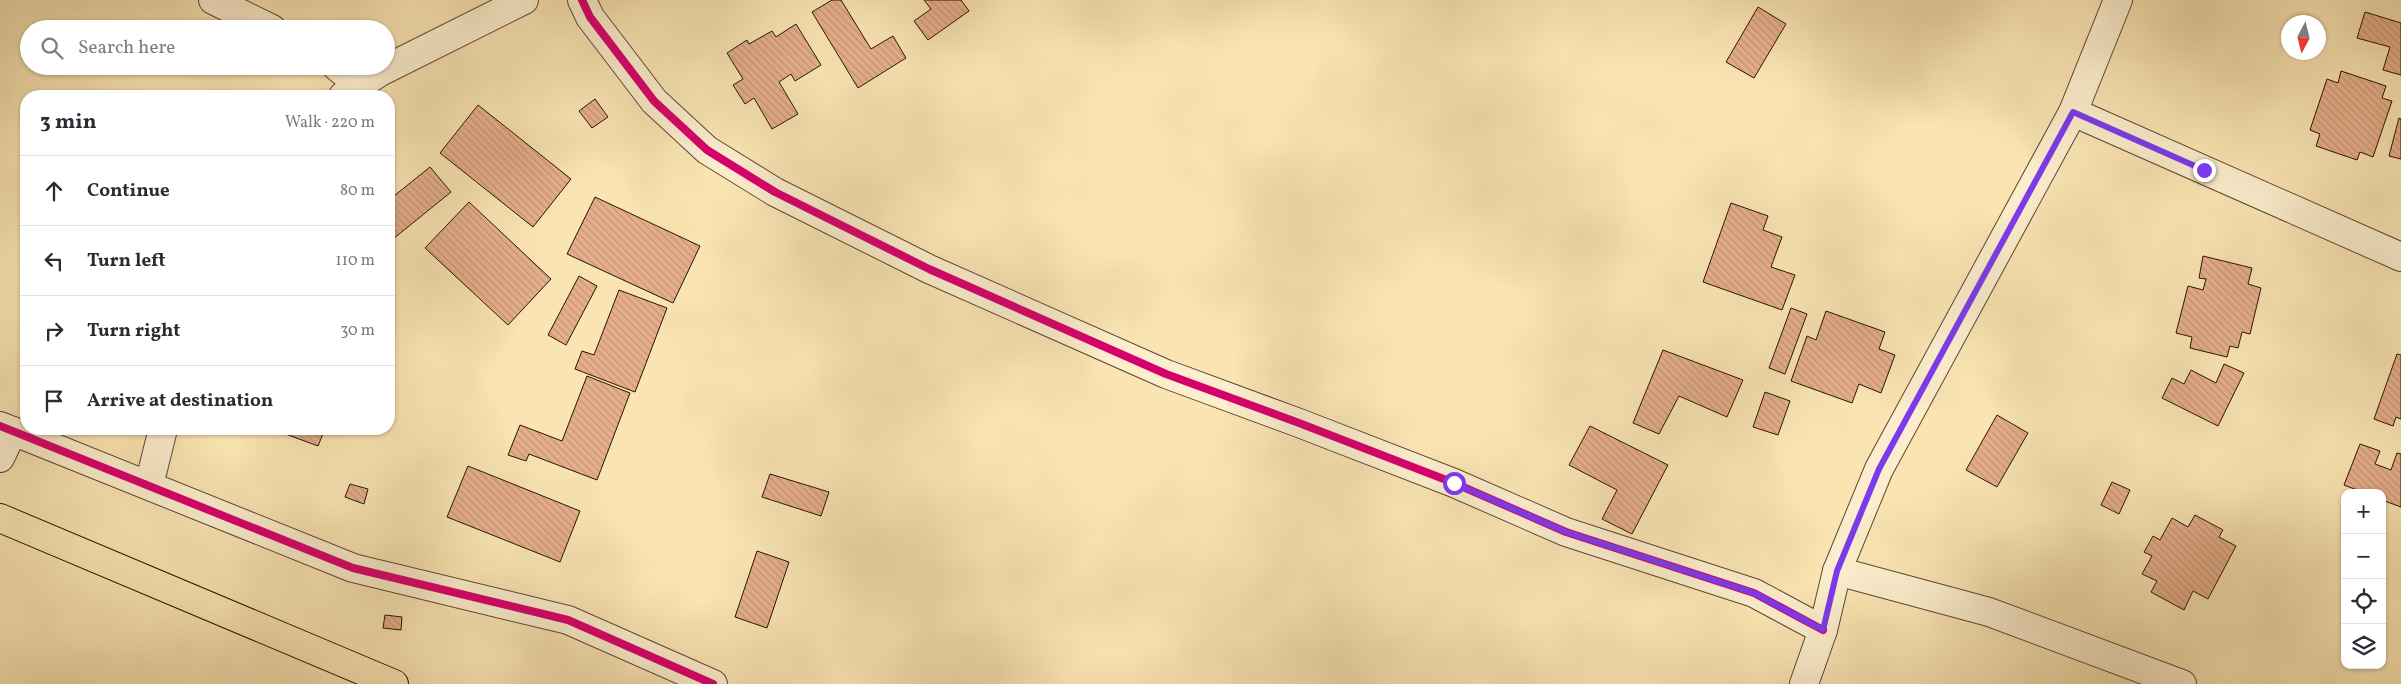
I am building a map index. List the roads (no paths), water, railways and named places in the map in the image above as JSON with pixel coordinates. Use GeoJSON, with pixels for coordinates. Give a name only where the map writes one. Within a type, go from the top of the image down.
{"type":"FeatureCollection","features":[{"type":"Feature","properties":{"kind":"highway"},"geometry":{"type":"LineString","coordinates":[[0,518],[394,684]]}},
{"type":"Feature","properties":{"kind":"street"},"geometry":{"type":"LineString","coordinates":[[213,0],[254,20]]}},
{"type":"Feature","properties":{"kind":"street"},"geometry":{"type":"LineString","coordinates":[[395,64],[524,0]]}},
{"type":"Feature","properties":{"kind":"street"},"geometry":{"type":"LineString","coordinates":[[582,0],[590,17],[654,101],[707,150],[775,192],[929,269],[1166,374],[1299,422],[1454,483],[1566,532],[1754,593],[1823,630]]}},
{"type":"Feature","properties":{"kind":"street"},"geometry":{"type":"LineString","coordinates":[[1804,684],[1823,630],[1837,571],[1879,469],[2073,112],[2118,0]]}},
{"type":"Feature","properties":{"kind":"street"},"geometry":{"type":"LineString","coordinates":[[341,75],[350,90]]}},
{"type":"Feature","properties":{"kind":"street"},"geometry":{"type":"LineString","coordinates":[[353,90],[375,75]]}},
{"type":"Feature","properties":{"kind":"street"},"geometry":{"type":"LineString","coordinates":[[2073,112],[2401,257]]}},
{"type":"Feature","properties":{"kind":"street"},"geometry":{"type":"LineString","coordinates":[[0,458],[6,428],[20,434]]}},
{"type":"Feature","properties":{"kind":"street"},"geometry":{"type":"LineString","coordinates":[[24,435],[354,568],[568,620],[713,684]]}},
{"type":"Feature","properties":{"kind":"street"},"geometry":{"type":"LineString","coordinates":[[149,485],[162,435]]}},
{"type":"Feature","properties":{"kind":"street"},"geometry":{"type":"LineString","coordinates":[[1837,571],[1990,612],[2182,684]]}}]}
